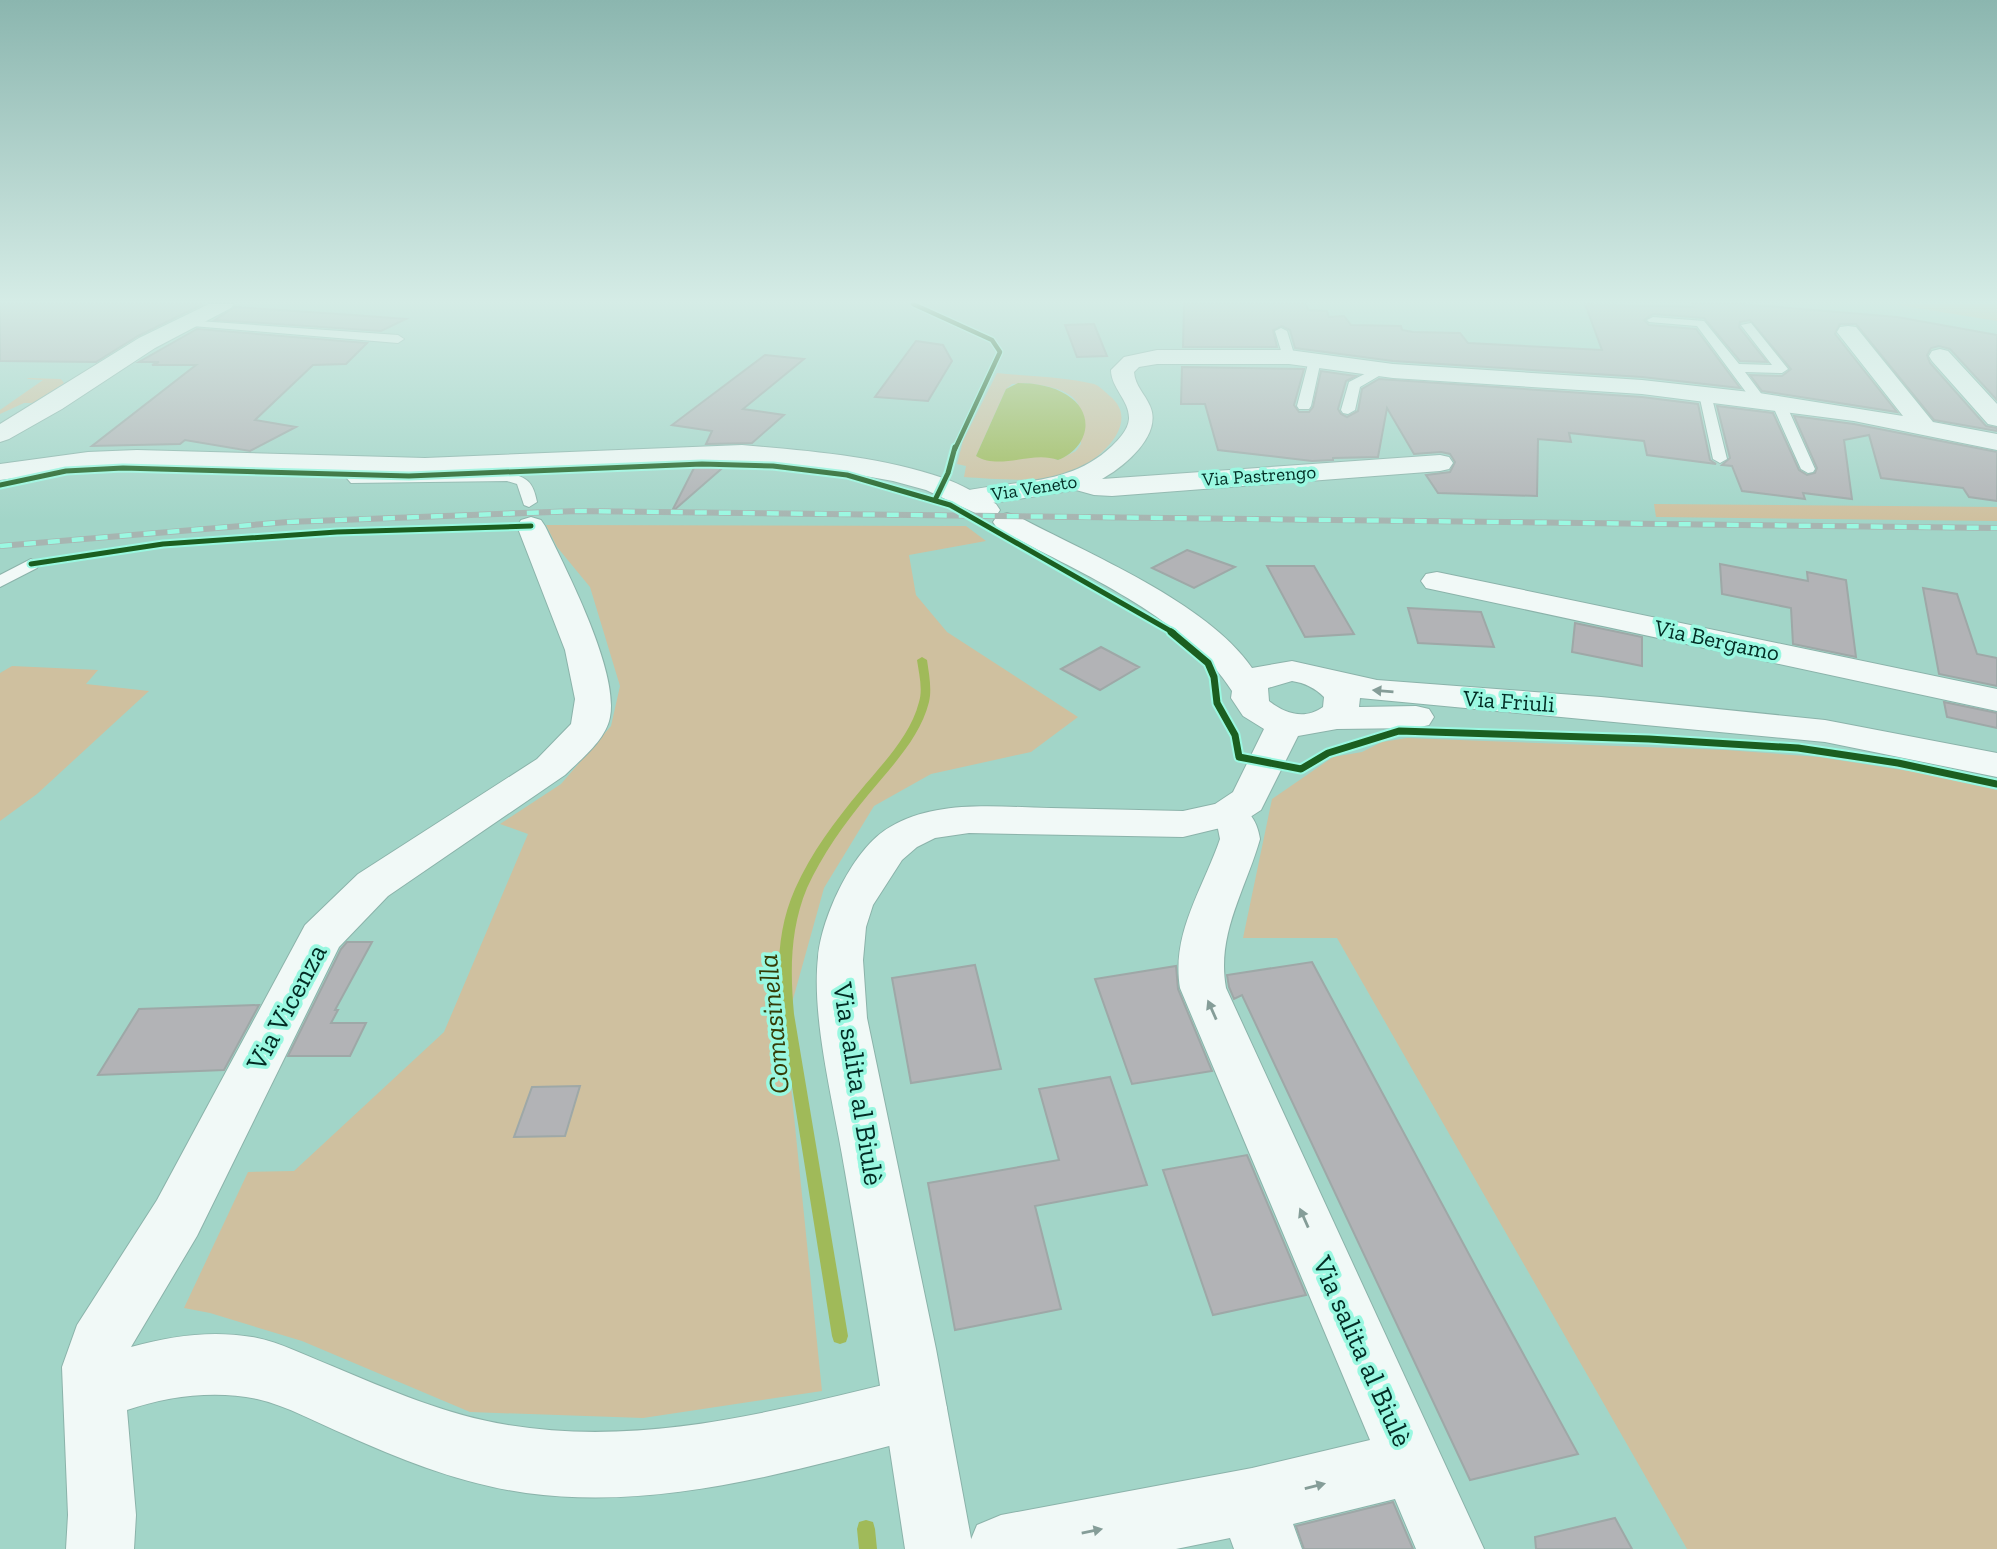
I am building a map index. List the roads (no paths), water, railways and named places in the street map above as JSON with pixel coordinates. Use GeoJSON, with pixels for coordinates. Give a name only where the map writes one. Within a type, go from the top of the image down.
{"type":"FeatureCollection","features":[{"type":"Feature","properties":{"kind":"street"},"geometry":{"type":"LineString","coordinates":[[0,434],[95,376]]}},
{"type":"Feature","properties":{"kind":"street","name":"Via Veneto"},"geometry":{"type":"LineString","coordinates":[[986,510],[1080,482],[1110,464],[1139,427],[1139,407],[1122,376]]}},
{"type":"Feature","properties":{"kind":"street","name":"Via Veneto"},"geometry":{"type":"LineString","coordinates":[[1465,376],[1769,401],[1997,442]]}},
{"type":"Feature","properties":{"kind":"street"},"geometry":{"type":"LineString","coordinates":[[1884,376],[1925,428]]}},
{"type":"Feature","properties":{"kind":"street"},"geometry":{"type":"LineString","coordinates":[[1958,376],[1997,419]]}},
{"type":"Feature","properties":{"kind":"street"},"geometry":{"type":"LineString","coordinates":[[0,471],[25,456],[30,430],[53,404]]}},
{"type":"Feature","properties":{"kind":"street","name":"Via Friuli"},"geometry":{"type":"LineString","coordinates":[[0,440],[22,442],[33,451],[57,458],[88,460],[193,457],[359,466],[499,464],[701,454],[781,456],[896,473],[936,484],[1155,601],[1190,624],[1237,667],[1256,709],[1268,717],[1286,723],[1312,725],[1334,718],[1383,716],[1610,722],[1695,719]]}},
{"type":"Feature","properties":{"kind":"street","name":"Via Friuli"},"geometry":{"type":"LineString","coordinates":[[0,471],[88,460]]}},
{"type":"Feature","properties":{"kind":"street","name":"Via Pastrengo"},"geometry":{"type":"LineString","coordinates":[[1080,482],[1094,487],[1112,488],[1213,478],[1440,463]]}},
{"type":"Feature","properties":{"kind":"street","name":"Via Vicenza"},"geometry":{"type":"LineString","coordinates":[[100,1549],[102,1515],[93,1367],[98,1346],[182,1209],[321,937],[373,885],[551,767],[592,719],[594,697],[569,613],[530,514]]}},
{"type":"Feature","properties":{"kind":"street","name":"Via Bergamo"},"geometry":{"type":"LineString","coordinates":[[1437,581],[1997,700]]}},
{"type":"Feature","properties":{"kind":"street","name":"Via Friuli"},"geometry":{"type":"LineString","coordinates":[[1155,601],[1201,617],[1308,676],[1377,691],[1601,708],[1825,731],[1997,765]]}},
{"type":"Feature","properties":{"kind":"street"},"geometry":{"type":"LineString","coordinates":[[1249,689],[1262,676],[1308,676],[1342,697],[1341,711],[1334,718]]}},
{"type":"Feature","properties":{"kind":"street","name":"Via salita al Biulè"},"geometry":{"type":"LineString","coordinates":[[939,1549],[916,1408],[841,1002],[841,943],[848,914],[858,891],[887,850],[913,831],[939,822],[969,820],[1167,825],[1202,821],[1227,814],[1247,800],[1253,791],[1286,723]]}},
{"type":"Feature","properties":{"kind":"street","name":"Via salita al Biulè"},"geometry":{"type":"LineString","coordinates":[[1227,814],[1238,826],[1240,839],[1201,947],[1200,978],[1450,1549]]}},
{"type":"Feature","properties":{"kind":"street"},"geometry":{"type":"LineString","coordinates":[[94,1392],[129,1379],[172,1369],[214,1364],[256,1368],[460,1448],[524,1461],[599,1466],[636,1465],[711,1455],[916,1408]]}},
{"type":"Feature","properties":{"kind":"street","name":"Via salita al Biulè"},"geometry":{"type":"LineString","coordinates":[[1001,1549],[1260,1525],[1412,1462]]}},
{"type":"Feature","properties":{"kind":"lane"},"geometry":{"type":"LineString","coordinates":[[1304,406],[1311,376]]}},
{"type":"Feature","properties":{"kind":"lane"},"geometry":{"type":"LineString","coordinates":[[1348,410],[1353,385],[1369,376]]}},
{"type":"Feature","properties":{"kind":"lane"},"geometry":{"type":"LineString","coordinates":[[1746,376],[1769,401],[1808,469]]}},
{"type":"Feature","properties":{"kind":"lane"},"geometry":{"type":"LineString","coordinates":[[1705,394],[1720,459]]}},
{"type":"Feature","properties":{"kind":"lane"},"geometry":{"type":"LineString","coordinates":[[359,466],[351,475],[356,480],[522,481],[527,488],[530,514]]}},
{"type":"Feature","properties":{"kind":"lane"},"geometry":{"type":"LineString","coordinates":[[0,582],[31,564]]}},
{"type":"Feature","properties":{"kind":"waterway","name":"Comasinella"},"geometry":{"type":"LineString","coordinates":[[840,1336],[788,1014],[785,992],[786,948],[800,891],[818,856],[851,809],[898,751],[919,715],[925,691],[922,660]]}},
{"type":"Feature","properties":{"kind":"waterway","name":"Comasinella"},"geometry":{"type":"LineString","coordinates":[[866,1529],[868,1549]]}},
{"type":"Feature","properties":{"kind":"railway"},"geometry":{"type":"LineString","coordinates":[[0,546],[288,522],[577,511],[1997,528]]}}]}
